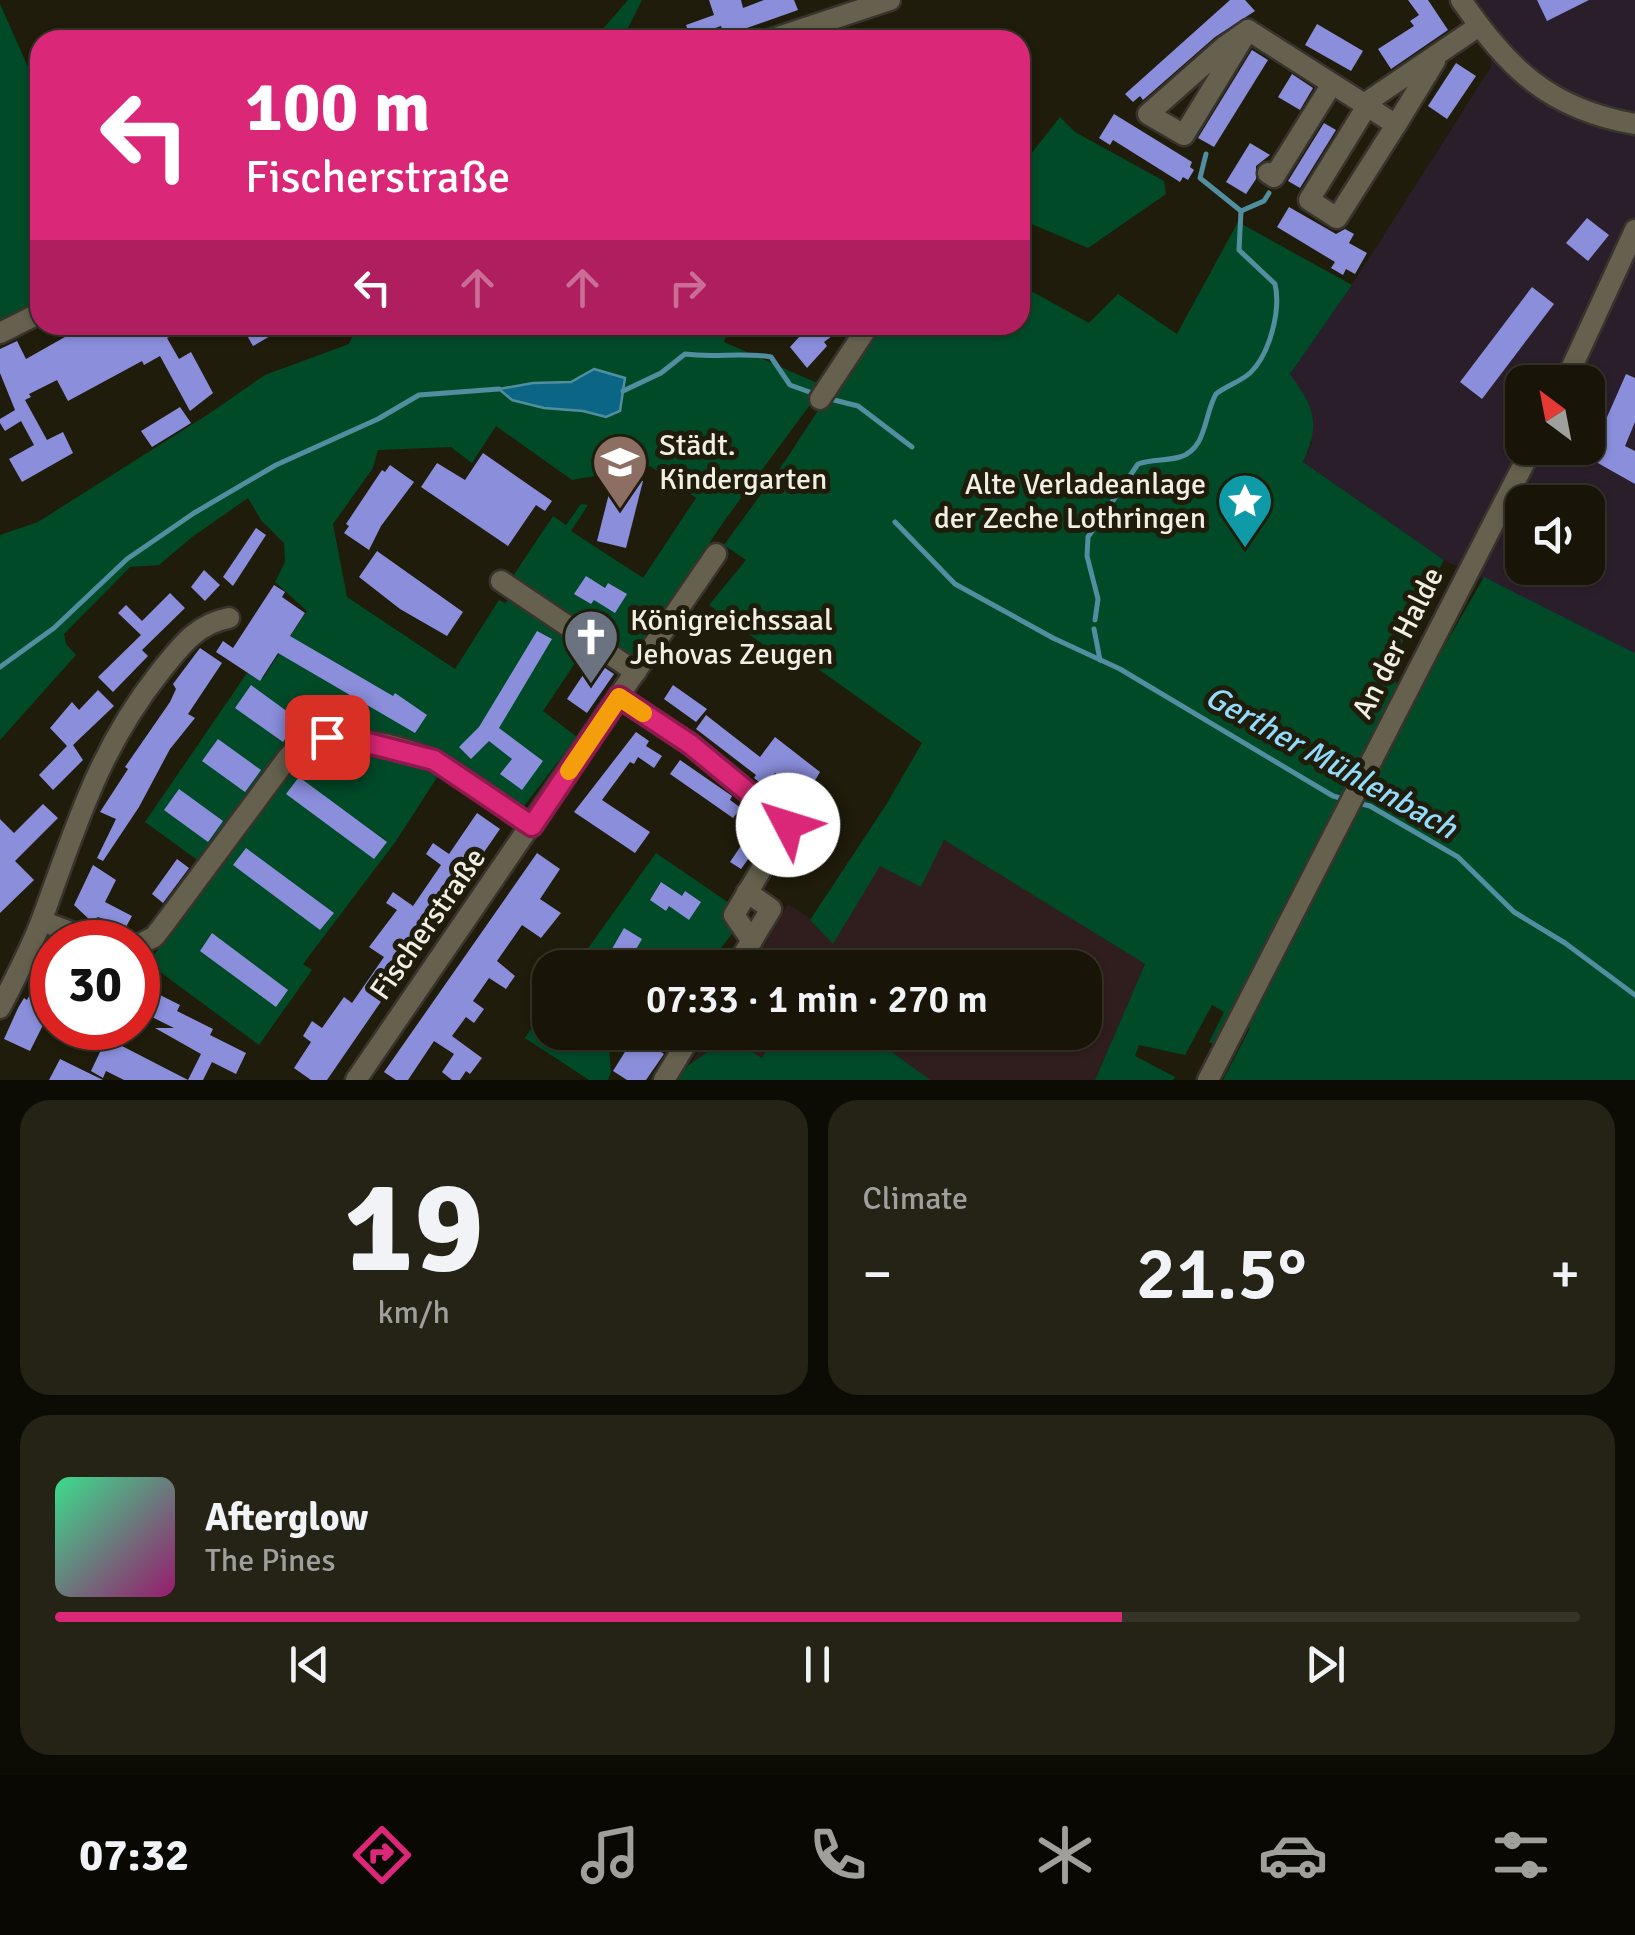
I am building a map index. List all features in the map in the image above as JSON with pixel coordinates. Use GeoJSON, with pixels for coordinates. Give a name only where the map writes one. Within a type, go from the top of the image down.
{"type":"FeatureCollection","features":[{"type":"Feature","properties":{"kind":"street"},"geometry":{"type":"LineString","coordinates":[[799,30],[890,0]]}},
{"type":"Feature","properties":{"kind":"street"},"geometry":{"type":"LineString","coordinates":[[1461,0],[1511,66],[1533,82],[1577,107],[1635,124]]}},
{"type":"Feature","properties":{"kind":"street"},"geometry":{"type":"LineString","coordinates":[[1441,51],[1338,218],[1309,200],[1366,105],[1441,51],[1479,26]]}},
{"type":"Feature","properties":{"kind":"street"},"geometry":{"type":"LineString","coordinates":[[1248,30],[1396,124]]}},
{"type":"Feature","properties":{"kind":"street"},"geometry":{"type":"LineString","coordinates":[[1248,30],[1184,135],[1148,114],[1224,47],[1248,30]]}},
{"type":"Feature","properties":{"kind":"street"},"geometry":{"type":"LineString","coordinates":[[1268,173],[1274,177],[1332,84]]}},
{"type":"Feature","properties":{"kind":"street"},"geometry":{"type":"LineString","coordinates":[[1573,365],[1635,230]]}},
{"type":"Feature","properties":{"kind":"street"},"geometry":{"type":"LineString","coordinates":[[0,332],[30,318]]}},
{"type":"Feature","properties":{"kind":"street"},"geometry":{"type":"LineString","coordinates":[[820,399],[862,335]]}},
{"type":"Feature","properties":{"kind":"street","name":"An der Halde"},"geometry":{"type":"LineString","coordinates":[[1208,1080],[1523,465]]}},
{"type":"Feature","properties":{"kind":"street","name":"Fischerstraße"},"geometry":{"type":"LineString","coordinates":[[356,1080],[716,554]]}},
{"type":"Feature","properties":{"kind":"street"},"geometry":{"type":"LineString","coordinates":[[502,581],[636,672]]}},
{"type":"Feature","properties":{"kind":"street"},"geometry":{"type":"LineString","coordinates":[[42,920],[64,853],[116,733],[185,640],[212,621],[230,618]]}},
{"type":"Feature","properties":{"kind":"street"},"geometry":{"type":"LineString","coordinates":[[619,697],[690,744],[788,825],[748,892],[770,908],[746,950]]}},
{"type":"Feature","properties":{"kind":"street"},"geometry":{"type":"LineString","coordinates":[[160,929],[289,756],[298,746],[312,740],[348,738],[420,755],[441,764],[532,826]]}},
{"type":"Feature","properties":{"kind":"street"},"geometry":{"type":"LineString","coordinates":[[0,1008],[30,946]]}},
{"type":"Feature","properties":{"kind":"street"},"geometry":{"type":"LineString","coordinates":[[664,1080],[683,1050]]}},
{"type":"Feature","properties":{"kind":"shaded area"},"geometry":{"type":"Polygon","coordinates":[[[1467,0],[1635,0],[1635,653],[1444,560],[1303,462],[1312,443],[1290,374],[1352,285],[1491,67],[1492,35],[1467,0]]]}},
{"type":"Feature","properties":{"kind":"shaded area"},"geometry":{"type":"Polygon","coordinates":[[[888,805],[1145,964],[1095,1080],[698,1080],[687,1069],[699,1050],[1102,1050],[1102,950],[761,950],[788,904],[811,919],[888,805]]]}},
{"type":"Feature","properties":{"kind":"green space"},"geometry":{"type":"Polygon","coordinates":[[[628,0],[642,0],[627,30],[600,30],[628,0]]]}},
{"type":"Feature","properties":{"kind":"green space"},"geometry":{"type":"Polygon","coordinates":[[[0,4],[30,72],[30,308],[0,324],[0,4]]]}},
{"type":"Feature","properties":{"kind":"green space"},"geometry":{"type":"Polygon","coordinates":[[[1060,117],[1075,132],[1164,181],[1166,194],[1088,248],[1030,223],[1030,155],[1060,117]]]}},
{"type":"Feature","properties":{"kind":"green space"},"geometry":{"type":"Polygon","coordinates":[[[1238,222],[1352,285],[1290,374],[1305,396],[1312,416],[1312,436],[1303,462],[1444,560],[1391,664],[1397,685],[1445,598],[1405,715],[1484,577],[1635,653],[1635,1080],[1223,1080],[1250,1028],[1230,1016],[1215,1045],[1209,1042],[1224,1012],[1212,1005],[1185,1055],[1139,1045],[1135,1056],[1175,1077],[1173,1080],[1095,1080],[1145,964],[944,840],[921,887],[880,866],[833,944],[810,920],[922,743],[814,666],[765,646],[709,605],[746,560],[724,545],[867,335],[1030,335],[1030,291],[1089,323],[1118,294],[1177,334],[1238,222]]]}},
{"type":"Feature","properties":{"kind":"green space"},"geometry":{"type":"Polygon","coordinates":[[[353,335],[726,335],[724,342],[824,386],[727,517],[630,660],[594,635],[543,711],[577,737],[521,810],[449,759],[396,841],[303,964],[312,970],[259,1045],[160,972],[160,947],[215,873],[145,822],[247,673],[263,678],[307,611],[275,582],[285,562],[284,543],[261,520],[248,498],[159,565],[130,567],[64,634],[66,644],[76,655],[0,740],[0,535],[38,522],[265,375],[349,344],[353,335]],[[496,426],[472,463],[451,447],[378,450],[373,468],[333,524],[347,597],[455,669],[499,600],[505,603],[510,598],[511,579],[553,516],[566,525],[581,504],[588,505],[571,531],[643,578],[696,498],[650,466],[572,480],[496,426]]]}},
{"type":"Feature","properties":{"kind":"green space"},"geometry":{"type":"Polygon","coordinates":[[[656,853],[732,905],[735,930],[719,950],[587,950],[656,853]]]}},
{"type":"Feature","properties":{"kind":"green space"},"geometry":{"type":"Polygon","coordinates":[[[543,1050],[610,1050],[608,1080],[589,1080],[543,1050]]]}},
{"type":"Feature","properties":{"kind":"green space"},"geometry":{"type":"Polygon","coordinates":[[[710,1050],[748,1050],[762,1058],[767,1050],[889,1050],[930,1080],[675,1080],[710,1050]]]}},
{"type":"Feature","properties":{"kind":"water"},"geometry":{"type":"Polygon","coordinates":[[[594,369],[625,378],[620,411],[606,417],[512,400],[499,389],[571,382],[594,369]]]}},
{"type":"Feature","properties":{"kind":"building"},"geometry":{"type":"Polygon","coordinates":[[[709,0],[741,0],[743,8],[764,0],[794,0],[798,10],[741,30],[722,30],[721,26],[688,30],[686,25],[714,15],[709,0]]]}},
{"type":"Feature","properties":{"kind":"building"},"geometry":{"type":"Polygon","coordinates":[[[1230,0],[1245,0],[1255,11],[1215,37],[1143,100],[1140,96],[1133,102],[1125,94],[1230,0]]]}},
{"type":"Feature","properties":{"kind":"building"},"geometry":{"type":"Polygon","coordinates":[[[1408,0],[1428,0],[1448,30],[1391,69],[1378,49],[1414,26],[1410,21],[1419,15],[1408,0]]]}},
{"type":"Feature","properties":{"kind":"building"},"geometry":{"type":"Polygon","coordinates":[[[1537,0],[1589,0],[1547,21],[1537,0]]]}},
{"type":"Feature","properties":{"kind":"building"},"geometry":{"type":"Polygon","coordinates":[[[1317,24],[1363,51],[1351,71],[1305,45],[1317,24]]]}},
{"type":"Feature","properties":{"kind":"building"},"geometry":{"type":"Polygon","coordinates":[[[1252,50],[1268,60],[1214,147],[1198,138],[1252,50]]]}},
{"type":"Feature","properties":{"kind":"building"},"geometry":{"type":"Polygon","coordinates":[[[1456,63],[1476,76],[1447,119],[1428,106],[1456,63]]]}},
{"type":"Feature","properties":{"kind":"building"},"geometry":{"type":"Polygon","coordinates":[[[1292,74],[1313,88],[1300,110],[1278,97],[1292,74]]]}},
{"type":"Feature","properties":{"kind":"building"},"geometry":{"type":"Polygon","coordinates":[[[1114,114],[1192,162],[1190,167],[1194,170],[1188,180],[1183,177],[1180,182],[1113,140],[1110,145],[1099,138],[1114,114]]]}},
{"type":"Feature","properties":{"kind":"building"},"geometry":{"type":"Polygon","coordinates":[[[1324,123],[1336,130],[1300,188],[1288,181],[1324,123]]]}},
{"type":"Feature","properties":{"kind":"building"},"geometry":{"type":"Polygon","coordinates":[[[1250,143],[1270,155],[1256,166],[1256,179],[1246,194],[1226,182],[1250,143]]]}},
{"type":"Feature","properties":{"kind":"building"},"geometry":{"type":"Polygon","coordinates":[[[1289,207],[1336,234],[1345,229],[1354,234],[1349,243],[1367,253],[1355,274],[1346,269],[1343,275],[1331,268],[1335,262],[1277,227],[1289,207]]]}},
{"type":"Feature","properties":{"kind":"building"},"geometry":{"type":"Polygon","coordinates":[[[1587,218],[1609,235],[1588,261],[1566,243],[1587,218]]]}},
{"type":"Feature","properties":{"kind":"building"},"geometry":{"type":"Polygon","coordinates":[[[1532,287],[1554,304],[1482,399],[1460,382],[1532,287]]]}},
{"type":"Feature","properties":{"kind":"building"},"geometry":{"type":"Polygon","coordinates":[[[68,335],[170,335],[167,338],[179,359],[191,352],[213,393],[190,411],[160,356],[144,365],[142,361],[68,401],[57,380],[25,400],[47,440],[63,432],[73,453],[22,482],[9,459],[34,445],[21,421],[5,431],[0,423],[0,419],[15,410],[0,373],[0,349],[17,341],[26,359],[68,335]]]}},
{"type":"Feature","properties":{"kind":"building"},"geometry":{"type":"Polygon","coordinates":[[[247,335],[272,335],[253,346],[247,335]]]}},
{"type":"Feature","properties":{"kind":"building"},"geometry":{"type":"Polygon","coordinates":[[[801,335],[833,335],[807,368],[790,347],[801,335]]]}},
{"type":"Feature","properties":{"kind":"building"},"geometry":{"type":"Polygon","coordinates":[[[1626,374],[1635,378],[1635,422],[1625,446],[1635,451],[1635,484],[1601,465],[1605,465],[1605,422],[1626,374]]]}},
{"type":"Feature","properties":{"kind":"building"},"geometry":{"type":"Polygon","coordinates":[[[180,407],[191,423],[152,447],[141,431],[180,407]]]}},
{"type":"Feature","properties":{"kind":"building"},"geometry":{"type":"Polygon","coordinates":[[[483,453],[552,501],[545,511],[536,505],[508,546],[421,487],[437,463],[465,480],[483,453]]]}},
{"type":"Feature","properties":{"kind":"building"},"geometry":{"type":"Polygon","coordinates":[[[390,465],[414,482],[381,526],[369,550],[344,533],[349,526],[346,524],[382,470],[385,472],[390,465]]]}},
{"type":"Feature","properties":{"kind":"building","name":"Städt. Kindergarten"},"geometry":{"type":"Polygon","coordinates":[[[614,474],[643,481],[626,548],[597,541],[614,474]]]}},
{"type":"Feature","properties":{"kind":"building"},"geometry":{"type":"Polygon","coordinates":[[[256,528],[266,535],[233,586],[223,577],[256,528]]]}},
{"type":"Feature","properties":{"kind":"building"},"geometry":{"type":"Polygon","coordinates":[[[377,551],[463,612],[447,636],[400,609],[359,577],[377,551]]]}},
{"type":"Feature","properties":{"kind":"building"},"geometry":{"type":"Polygon","coordinates":[[[204,570],[220,585],[205,601],[191,587],[204,570]]]}},
{"type":"Feature","properties":{"kind":"building"},"geometry":{"type":"Polygon","coordinates":[[[586,576],[605,588],[608,583],[627,594],[615,613],[574,594],[586,576]]]}},
{"type":"Feature","properties":{"kind":"building"},"geometry":{"type":"Polygon","coordinates":[[[274,585],[285,592],[282,597],[305,613],[290,636],[393,696],[395,693],[427,715],[415,733],[278,653],[260,681],[216,652],[223,641],[233,648],[274,585]]]}},
{"type":"Feature","properties":{"kind":"building"},"geometry":{"type":"Polygon","coordinates":[[[170,593],[185,608],[142,650],[148,656],[113,692],[98,677],[141,635],[118,613],[126,605],[142,621],[170,593]]]}},
{"type":"Feature","properties":{"kind":"building"},"geometry":{"type":"Polygon","coordinates":[[[537,631],[552,639],[499,728],[543,761],[522,790],[500,774],[512,759],[489,741],[471,759],[459,747],[479,727],[537,631]]]}},
{"type":"Feature","properties":{"kind":"building"},"geometry":{"type":"Polygon","coordinates":[[[200,648],[222,663],[188,714],[195,718],[170,749],[139,807],[103,861],[97,858],[116,819],[100,812],[128,769],[125,767],[170,702],[176,689],[173,684],[200,648]]]}},
{"type":"Feature","properties":{"kind":"building","name":"Königreichssaal Jehovas Zeugen"},"geometry":{"type":"Polygon","coordinates":[[[593,660],[614,674],[587,713],[567,699],[593,660]]]}},
{"type":"Feature","properties":{"kind":"building"},"geometry":{"type":"Polygon","coordinates":[[[251,685],[299,720],[283,742],[235,708],[251,685]]]}},
{"type":"Feature","properties":{"kind":"building"},"geometry":{"type":"Polygon","coordinates":[[[673,685],[707,709],[696,722],[664,699],[673,685]]]}},
{"type":"Feature","properties":{"kind":"building"},"geometry":{"type":"Polygon","coordinates":[[[98,690],[114,706],[73,745],[83,760],[53,790],[39,775],[67,746],[50,728],[72,702],[79,710],[98,690]]]}},
{"type":"Feature","properties":{"kind":"building"},"geometry":{"type":"Polygon","coordinates":[[[706,715],[760,757],[775,737],[820,772],[804,799],[807,802],[796,813],[785,804],[796,791],[785,781],[775,773],[764,786],[754,778],[756,775],[696,729],[706,715]]]}},
{"type":"Feature","properties":{"kind":"building"},"geometry":{"type":"Polygon","coordinates":[[[636,732],[649,741],[646,746],[662,756],[654,768],[638,757],[634,764],[630,762],[602,800],[650,832],[635,853],[574,812],[636,732]]]}},
{"type":"Feature","properties":{"kind":"building"},"geometry":{"type":"Polygon","coordinates":[[[218,739],[261,770],[245,792],[202,761],[218,739]]]}},
{"type":"Feature","properties":{"kind":"building"},"geometry":{"type":"Polygon","coordinates":[[[680,760],[732,796],[730,800],[741,808],[733,818],[670,774],[680,760]]]}},
{"type":"Feature","properties":{"kind":"building"},"geometry":{"type":"Polygon","coordinates":[[[299,777],[387,842],[374,859],[286,794],[299,777]]]}},
{"type":"Feature","properties":{"kind":"building"},"geometry":{"type":"Polygon","coordinates":[[[179,789],[223,821],[208,842],[164,810],[179,789]]]}},
{"type":"Feature","properties":{"kind":"building"},"geometry":{"type":"Polygon","coordinates":[[[43,804],[58,818],[15,861],[34,880],[0,913],[0,819],[14,833],[43,804]]]}},
{"type":"Feature","properties":{"kind":"building"},"geometry":{"type":"Polygon","coordinates":[[[477,813],[500,829],[327,1080],[311,1080],[294,1068],[311,1042],[303,1036],[312,1021],[322,1028],[344,997],[352,1003],[384,957],[369,947],[397,910],[386,903],[393,892],[413,906],[441,865],[426,854],[433,843],[449,854],[477,813]]]}},
{"type":"Feature","properties":{"kind":"building"},"geometry":{"type":"Polygon","coordinates":[[[809,823],[823,832],[799,863],[788,856],[809,823]]]}},
{"type":"Feature","properties":{"kind":"building"},"geometry":{"type":"Polygon","coordinates":[[[755,825],[767,833],[741,869],[730,862],[755,825]]]}},
{"type":"Feature","properties":{"kind":"building"},"geometry":{"type":"Polygon","coordinates":[[[246,848],[334,913],[320,930],[233,865],[246,848]]]}},
{"type":"Feature","properties":{"kind":"building"},"geometry":{"type":"Polygon","coordinates":[[[537,853],[560,869],[540,899],[561,913],[541,938],[522,925],[497,961],[515,976],[506,989],[489,978],[473,1001],[484,1009],[474,1023],[466,1017],[452,1036],[482,1058],[470,1074],[466,1071],[460,1080],[452,1080],[442,1072],[454,1054],[434,1041],[408,1080],[396,1080],[384,1072],[537,853]]]}},
{"type":"Feature","properties":{"kind":"building"},"geometry":{"type":"Polygon","coordinates":[[[177,859],[189,868],[163,903],[152,894],[177,859]]]}},
{"type":"Feature","properties":{"kind":"building"},"geometry":{"type":"Polygon","coordinates":[[[93,865],[116,880],[105,902],[132,916],[130,920],[98,917],[90,920],[74,905],[93,865]]]}},
{"type":"Feature","properties":{"kind":"building"},"geometry":{"type":"Polygon","coordinates":[[[661,882],[682,896],[685,891],[701,902],[689,920],[669,906],[666,911],[650,900],[661,882]]]}},
{"type":"Feature","properties":{"kind":"building"},"geometry":{"type":"Polygon","coordinates":[[[624,928],[642,939],[636,950],[611,950],[624,928]]]}},
{"type":"Feature","properties":{"kind":"building"},"geometry":{"type":"Polygon","coordinates":[[[212,933],[288,990],[276,1007],[200,951],[212,933]]]}},
{"type":"Feature","properties":{"kind":"building"},"geometry":{"type":"Polygon","coordinates":[[[30,994],[30,1051],[4,1039],[18,1008],[24,998],[27,1000],[30,994]]]}},
{"type":"Feature","properties":{"kind":"building"},"geometry":{"type":"Polygon","coordinates":[[[160,995],[180,1005],[177,1011],[213,1029],[210,1035],[246,1053],[236,1074],[212,1062],[203,1080],[188,1080],[201,1054],[160,1031],[174,1028],[160,1021],[160,995]]]}},
{"type":"Feature","properties":{"kind":"building"},"geometry":{"type":"Polygon","coordinates":[[[101,1050],[130,1050],[188,1080],[124,1080],[106,1071],[103,1078],[91,1071],[101,1050]]]}},
{"type":"Feature","properties":{"kind":"building"},"geometry":{"type":"Polygon","coordinates":[[[626,1050],[658,1050],[664,1054],[646,1080],[627,1080],[613,1071],[626,1050]]]}},
{"type":"Feature","properties":{"kind":"building"},"geometry":{"type":"Polygon","coordinates":[[[60,1059],[103,1080],[49,1080],[60,1059]]]}},
{"type":"Feature","properties":{"kind":"waterway"},"geometry":{"type":"LineString","coordinates":[[1095,620],[1098,599],[1087,556],[1088,537],[1138,464],[1180,457],[1195,447],[1216,394],[1250,373],[1263,355],[1272,331],[1275,284],[1239,250],[1241,211],[1200,178],[1206,154]]}},
{"type":"Feature","properties":{"kind":"waterway"},"geometry":{"type":"LineString","coordinates":[[1241,211],[1264,201],[1269,193]]}},
{"type":"Feature","properties":{"kind":"waterway","name":"Gerther Mühlenbach"},"geometry":{"type":"LineString","coordinates":[[623,391],[661,373],[685,354],[771,357],[790,385],[815,394]]}},
{"type":"Feature","properties":{"kind":"waterway","name":"Gerther Mühlenbach"},"geometry":{"type":"LineString","coordinates":[[0,667],[54,628],[127,559],[194,513],[276,465],[378,419],[419,395],[499,389]]}},
{"type":"Feature","properties":{"kind":"waterway","name":"Gerther Mühlenbach"},"geometry":{"type":"LineString","coordinates":[[834,400],[858,406],[912,447]]}},
{"type":"Feature","properties":{"kind":"waterway","name":"Gerther Mühlenbach"},"geometry":{"type":"LineString","coordinates":[[895,522],[955,584],[1053,638],[1120,669],[1344,799]]}},
{"type":"Feature","properties":{"kind":"waterway"},"geometry":{"type":"LineString","coordinates":[[1094,629],[1100,660]]}},
{"type":"Feature","properties":{"kind":"waterway","name":"Gerther Mühlenbach"},"geometry":{"type":"LineString","coordinates":[[1354,802],[1370,806],[1458,857],[1514,912],[1565,943],[1635,995]]}},
{"type":"Feature","properties":{"kind":"slow traffic"},"geometry":{"type":"LineString","coordinates":[[569,771],[619,697],[643,713]]}},
{"type":"Feature","properties":{"kind":"place","name":"Städt. Kindergarten"},"geometry":{"type":"Point","coordinates":[620,511]}},
{"type":"Feature","properties":{"kind":"place","name":"Alte Verladeanlage der Zeche Lothringen"},"geometry":{"type":"Point","coordinates":[1245,550]}},
{"type":"Feature","properties":{"kind":"place","name":"Königreichssaal Jehovas Zeugen"},"geometry":{"type":"Point","coordinates":[591,686]}},
{"type":"Feature","properties":{"kind":"route"},"geometry":{"type":"LineString","coordinates":[[327,737],[348,738],[434,760],[532,826],[619,697],[690,744],[788,825]]}}]}
